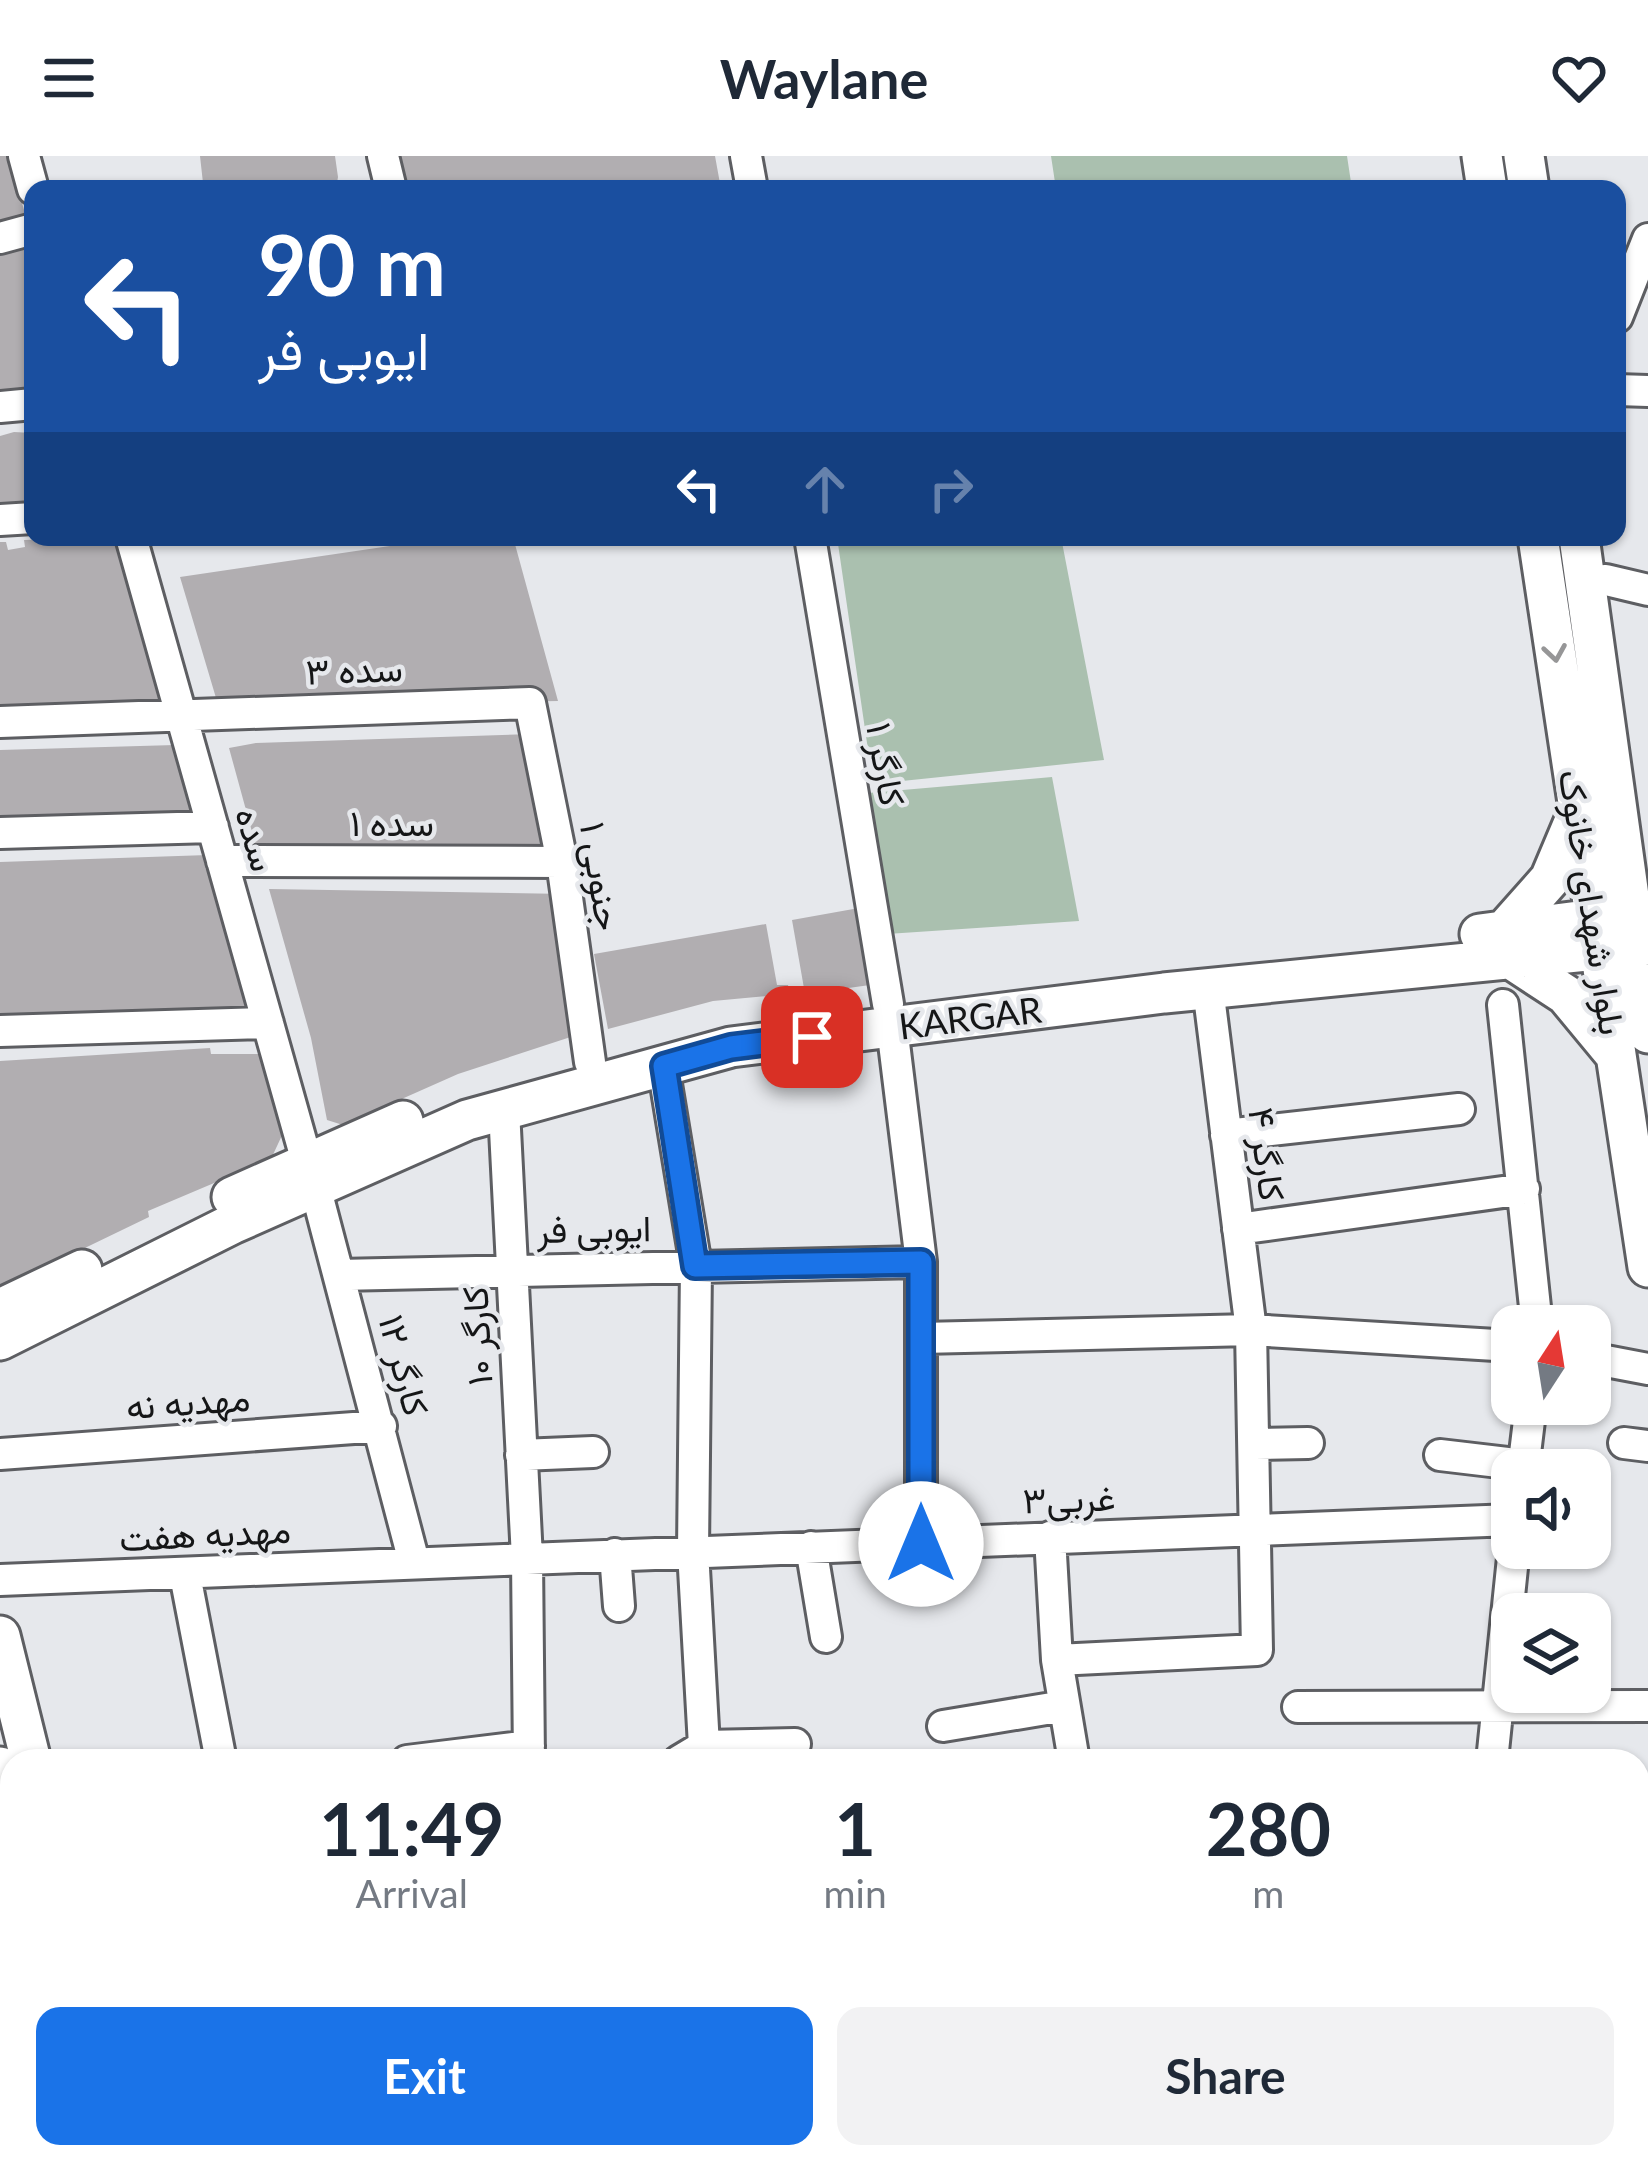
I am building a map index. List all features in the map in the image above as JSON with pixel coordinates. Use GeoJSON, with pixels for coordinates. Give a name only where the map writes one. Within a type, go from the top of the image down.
{"type":"FeatureCollection","features":[{"type":"Feature","properties":{"kind":"main road","name":"بلوار شهدای خانوک"},"geometry":{"type":"LineString","coordinates":[[1540,546],[1625,933],[1648,1267]]}},
{"type":"Feature","properties":{"kind":"main road","name":"بلوار شهدای خانوک"},"geometry":{"type":"LineString","coordinates":[[1580,546],[1598,810]]}},
{"type":"Feature","properties":{"kind":"main road"},"geometry":{"type":"LineString","coordinates":[[1632,1044],[1506,944],[1598,810],[1648,838]]}},
{"type":"Feature","properties":{"kind":"main road","name":"KARGAR"},"geometry":{"type":"LineString","coordinates":[[0,1309],[312,1176],[467,1120],[731,1047],[890,1016],[1625,933]]}},
{"type":"Feature","properties":{"kind":"main road","name":"KARGAR"},"geometry":{"type":"LineString","coordinates":[[0,1340],[232,1224],[459,1098],[727,1024],[890,1016],[1208,988],[1506,944]]}},
{"type":"Feature","properties":{"kind":"main road"},"geometry":{"type":"LineString","coordinates":[[0,1636],[29,1749]]}},
{"type":"Feature","properties":{"kind":"street"},"geometry":{"type":"LineString","coordinates":[[1626,294],[1648,239]]}},
{"type":"Feature","properties":{"kind":"street","name":"سده"},"geometry":{"type":"LineString","coordinates":[[143,546],[181,714],[312,1176]]}},
{"type":"Feature","properties":{"kind":"street","name":"کارگر ۱"},"geometry":{"type":"LineString","coordinates":[[812,546],[890,1016],[921,1262],[921,1544]]}},
{"type":"Feature","properties":{"kind":"street"},"geometry":{"type":"LineString","coordinates":[[1585,582],[1606,580],[1648,590]]}},
{"type":"Feature","properties":{"kind":"street","name":"سده ۳"},"geometry":{"type":"LineString","coordinates":[[0,722],[530,703]]}},
{"type":"Feature","properties":{"kind":"street","name":"۱ جنوبی"},"geometry":{"type":"LineString","coordinates":[[530,703],[562,862],[590,1062]]}},
{"type":"Feature","properties":{"kind":"street"},"geometry":{"type":"LineString","coordinates":[[0,832],[213,827]]}},
{"type":"Feature","properties":{"kind":"street","name":"سده ۱"},"geometry":{"type":"LineString","coordinates":[[222,861],[562,862]]}},
{"type":"Feature","properties":{"kind":"street","name":"کارگر ۴"},"geometry":{"type":"LineString","coordinates":[[1057,1660],[1257,1650],[1251,1330],[1208,988]]}},
{"type":"Feature","properties":{"kind":"street"},"geometry":{"type":"LineString","coordinates":[[1503,1004],[1535,1305]]}},
{"type":"Feature","properties":{"kind":"street"},"geometry":{"type":"LineString","coordinates":[[0,1031],[268,1023]]}},
{"type":"Feature","properties":{"kind":"street"},"geometry":{"type":"LineString","coordinates":[[664,1066],[695,1266],[692,1749]]}},
{"type":"Feature","properties":{"kind":"street"},"geometry":{"type":"LineString","coordinates":[[1226,1135],[1459,1109]]}},
{"type":"Feature","properties":{"kind":"street","name":"کارگر ۱۰"},"geometry":{"type":"LineString","coordinates":[[504,1110],[526,1558],[529,1749]]}},
{"type":"Feature","properties":{"kind":"street","name":"کارگر ۱۲"},"geometry":{"type":"LineString","coordinates":[[312,1176],[382,1426],[414,1562]]}},
{"type":"Feature","properties":{"kind":"street"},"geometry":{"type":"LineString","coordinates":[[1238,1229],[1524,1190]]}},
{"type":"Feature","properties":{"kind":"street","name":"ایوبی فر"},"geometry":{"type":"LineString","coordinates":[[339,1275],[921,1262]]}},
{"type":"Feature","properties":{"kind":"street"},"geometry":{"type":"LineString","coordinates":[[921,1338],[1251,1330],[1491,1345]]}},
{"type":"Feature","properties":{"kind":"street"},"geometry":{"type":"LineString","coordinates":[[1611,1362],[1648,1369]]}},
{"type":"Feature","properties":{"kind":"street","name":"مهدیه نه"},"geometry":{"type":"LineString","coordinates":[[0,1454],[382,1426]]}},
{"type":"Feature","properties":{"kind":"street"},"geometry":{"type":"LineString","coordinates":[[1255,1444],[1309,1442]]}},
{"type":"Feature","properties":{"kind":"street"},"geometry":{"type":"LineString","coordinates":[[521,1455],[593,1452]]}},
{"type":"Feature","properties":{"kind":"street"},"geometry":{"type":"LineString","coordinates":[[1440,1455],[1491,1462]]}},
{"type":"Feature","properties":{"kind":"street","name":"غربی۳"},"geometry":{"type":"LineString","coordinates":[[414,1562],[1491,1521]]}},
{"type":"Feature","properties":{"kind":"street"},"geometry":{"type":"LineString","coordinates":[[1050,1537],[1057,1660],[1072,1749]]}},
{"type":"Feature","properties":{"kind":"street"},"geometry":{"type":"LineString","coordinates":[[811,1546],[826,1637]]}},
{"type":"Feature","properties":{"kind":"street"},"geometry":{"type":"LineString","coordinates":[[615,1555],[619,1606]]}},
{"type":"Feature","properties":{"kind":"street","name":"مهدیه هفت"},"geometry":{"type":"LineString","coordinates":[[0,1580],[414,1562]]}},
{"type":"Feature","properties":{"kind":"street"},"geometry":{"type":"LineString","coordinates":[[184,1575],[218,1749]]}},
{"type":"Feature","properties":{"kind":"street"},"geometry":{"type":"LineString","coordinates":[[944,1726],[1064,1706]]}},
{"type":"Feature","properties":{"kind":"street"},"geometry":{"type":"LineString","coordinates":[[1611,1706],[1648,1706]]}},
{"type":"Feature","properties":{"kind":"street"},"geometry":{"type":"LineString","coordinates":[[1298,1707],[1491,1708]]}},
{"type":"Feature","properties":{"kind":"street"},"geometry":{"type":"LineString","coordinates":[[1493,1749],[1496,1713]]}},
{"type":"Feature","properties":{"kind":"street"},"geometry":{"type":"LineString","coordinates":[[744,1749],[795,1744]]}},
{"type":"Feature","properties":{"kind":"green space"},"geometry":{"type":"Polygon","coordinates":[[[1051,156],[1347,156],[1351,180],[1055,180],[1051,156]]]}},
{"type":"Feature","properties":{"kind":"green space"},"geometry":{"type":"Polygon","coordinates":[[[838,546],[1063,546],[1104,760],[873,784],[838,546]]]}},
{"type":"Feature","properties":{"kind":"green space"},"geometry":{"type":"Polygon","coordinates":[[[1052,777],[1079,921],[887,934],[868,793],[1052,777]]]}},
{"type":"Feature","properties":{"kind":"building"},"geometry":{"type":"Polygon","coordinates":[[[0,156],[8,156],[24,221],[0,228],[0,156]]]}},
{"type":"Feature","properties":{"kind":"building"},"geometry":{"type":"Polygon","coordinates":[[[200,156],[335,156],[338,177],[338,180],[203,180],[200,156]]]}},
{"type":"Feature","properties":{"kind":"building"},"geometry":{"type":"Polygon","coordinates":[[[393,156],[715,156],[719,180],[399,180],[393,156]]]}},
{"type":"Feature","properties":{"kind":"building"},"geometry":{"type":"Polygon","coordinates":[[[24,246],[24,402],[0,404],[0,250],[24,246]]]}},
{"type":"Feature","properties":{"kind":"building"},"geometry":{"type":"Polygon","coordinates":[[[24,433],[24,521],[0,522],[0,436],[24,433]]]}},
{"type":"Feature","properties":{"kind":"building"},"geometry":{"type":"Polygon","coordinates":[[[0,542],[6,542],[8,550],[121,546],[167,707],[0,717],[0,542]]]}},
{"type":"Feature","properties":{"kind":"building"},"geometry":{"type":"Polygon","coordinates":[[[390,546],[515,546],[558,701],[219,708],[180,577],[390,546]]]}},
{"type":"Feature","properties":{"kind":"building"},"geometry":{"type":"Polygon","coordinates":[[[532,734],[562,869],[260,861],[229,748],[256,743],[532,734]]]}},
{"type":"Feature","properties":{"kind":"building"},"geometry":{"type":"Polygon","coordinates":[[[175,745],[201,821],[0,836],[0,750],[175,745]]]}},
{"type":"Feature","properties":{"kind":"building"},"geometry":{"type":"Polygon","coordinates":[[[208,855],[256,1033],[0,1037],[0,862],[208,855]]]}},
{"type":"Feature","properties":{"kind":"building"},"geometry":{"type":"Polygon","coordinates":[[[269,889],[567,894],[592,1030],[458,1074],[343,1125],[327,1120],[311,1038],[269,889]]]}},
{"type":"Feature","properties":{"kind":"building"},"geometry":{"type":"Polygon","coordinates":[[[859,908],[870,985],[805,994],[792,920],[859,908]]]}},
{"type":"Feature","properties":{"kind":"building"},"geometry":{"type":"Polygon","coordinates":[[[766,924],[777,985],[788,985],[790,994],[713,1001],[608,1029],[594,954],[766,924]]]}},
{"type":"Feature","properties":{"kind":"building"},"geometry":{"type":"Polygon","coordinates":[[[210,1048],[211,1054],[261,1054],[284,1131],[271,1159],[148,1211],[149,1217],[0,1289],[0,1061],[210,1048]]]}},
{"type":"Feature","properties":{"kind":"route"},"geometry":{"type":"LineString","coordinates":[[812,1037],[731,1047],[664,1066],[695,1266],[921,1262],[921,1544]]}}]}
